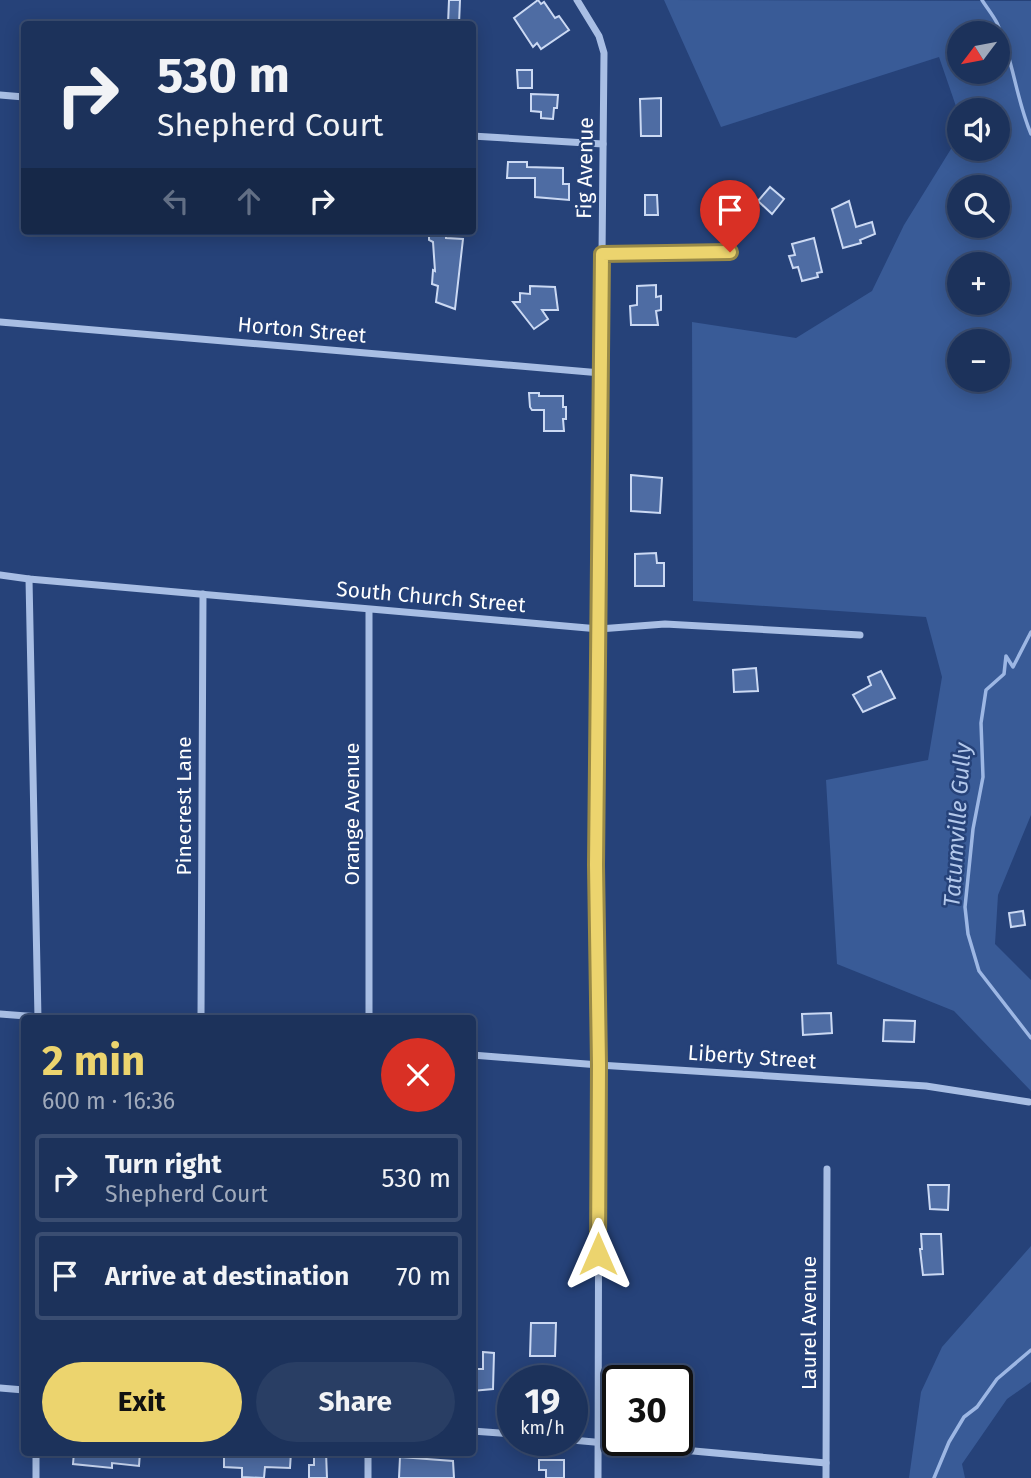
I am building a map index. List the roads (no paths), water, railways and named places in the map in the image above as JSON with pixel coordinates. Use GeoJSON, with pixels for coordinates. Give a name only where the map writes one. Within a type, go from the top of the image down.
{"type":"FeatureCollection","features":[{"type":"Feature","properties":{"kind":"street","name":"Fig Avenue"},"geometry":{"type":"LineString","coordinates":[[576,0],[602,44],[596,865],[599,1065],[598,1478]]}},
{"type":"Feature","properties":{"kind":"street"},"geometry":{"type":"LineString","coordinates":[[0,95],[21,97]]}},
{"type":"Feature","properties":{"kind":"street"},"geometry":{"type":"LineString","coordinates":[[476,136],[603,144]]}},
{"type":"Feature","properties":{"kind":"street"},"geometry":{"type":"LineString","coordinates":[[602,254],[730,252]]}},
{"type":"Feature","properties":{"kind":"street","name":"Horton Street"},"geometry":{"type":"LineString","coordinates":[[0,322],[601,373]]}},
{"type":"Feature","properties":{"kind":"street","name":"South Church Street"},"geometry":{"type":"LineString","coordinates":[[0,575],[599,629],[665,625],[860,635]]}},
{"type":"Feature","properties":{"kind":"street"},"geometry":{"type":"LineString","coordinates":[[29,579],[38,1015]]}},
{"type":"Feature","properties":{"kind":"street","name":"Pinecrest Lane"},"geometry":{"type":"LineString","coordinates":[[201,1015],[203,594]]}},
{"type":"Feature","properties":{"kind":"street","name":"Orange Avenue"},"geometry":{"type":"LineString","coordinates":[[369,610],[369,1015]]}},
{"type":"Feature","properties":{"kind":"street"},"geometry":{"type":"LineString","coordinates":[[0,1014],[21,1016]]}},
{"type":"Feature","properties":{"kind":"street","name":"Liberty Street"},"geometry":{"type":"LineString","coordinates":[[476,1055],[926,1086],[1029,1102]]}},
{"type":"Feature","properties":{"kind":"street","name":"Laurel Avenue"},"geometry":{"type":"LineString","coordinates":[[826,1478],[827,1169]]}},
{"type":"Feature","properties":{"kind":"street"},"geometry":{"type":"LineString","coordinates":[[0,1388],[21,1390]]}},
{"type":"Feature","properties":{"kind":"street"},"geometry":{"type":"LineString","coordinates":[[476,1431],[497,1433]]}},
{"type":"Feature","properties":{"kind":"street"},"geometry":{"type":"LineString","coordinates":[[588,1441],[825,1463]]}},
{"type":"Feature","properties":{"kind":"street"},"geometry":{"type":"LineString","coordinates":[[36,1456],[36,1478]]}},
{"type":"Feature","properties":{"kind":"street"},"geometry":{"type":"LineString","coordinates":[[368,1456],[368,1478]]}},
{"type":"Feature","properties":{"kind":"waterway","name":"Tatumville Gully"},"geometry":{"type":"LineString","coordinates":[[982,0],[1002,37],[1031,134]]}},
{"type":"Feature","properties":{"kind":"waterway","name":"Tatumville Gully"},"geometry":{"type":"LineString","coordinates":[[1031,632],[1013,667],[1006,656],[1004,674],[986,690],[981,723],[983,777],[973,829],[965,907],[968,934],[979,971],[1031,1038]]}},
{"type":"Feature","properties":{"kind":"waterway","name":"Tatumville Gully"},"geometry":{"type":"LineString","coordinates":[[934,1478],[949,1442],[964,1417],[977,1407],[997,1379],[1031,1350]]}}]}
